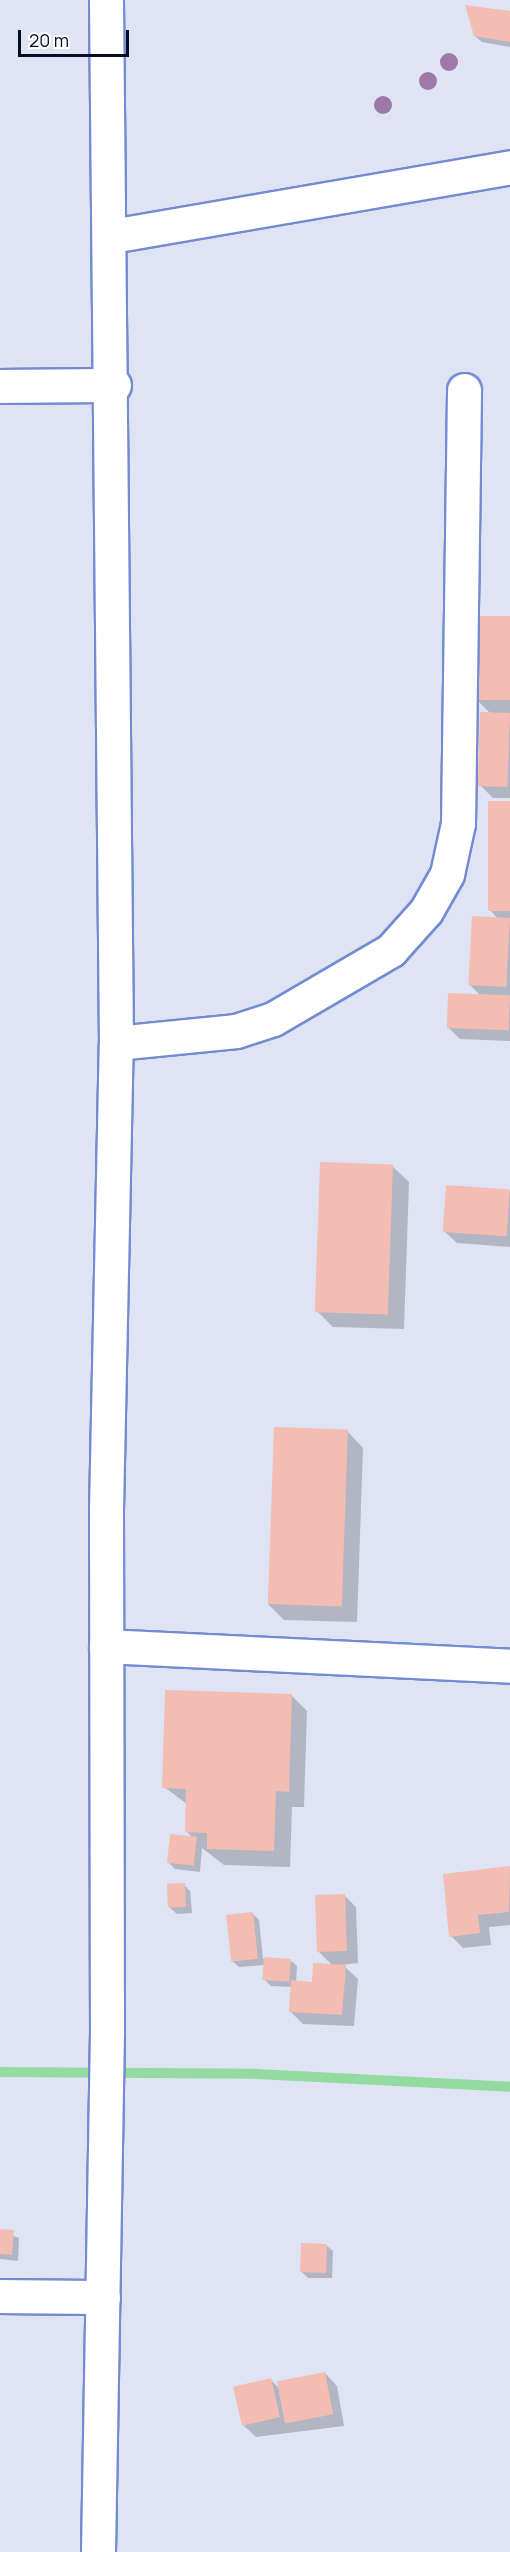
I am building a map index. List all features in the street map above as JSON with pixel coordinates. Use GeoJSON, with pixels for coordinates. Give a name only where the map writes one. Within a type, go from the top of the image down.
{"type":"FeatureCollection","features":[{"type":"Feature","properties":{"kind":"street"},"geometry":{"type":"LineString","coordinates":[[98,2552],[104,2296],[106,1646],[116,1043],[114,386],[106,0]]}},
{"type":"Feature","properties":{"kind":"street"},"geometry":{"type":"LineString","coordinates":[[112,236],[510,167]]}},
{"type":"Feature","properties":{"kind":"street"},"geometry":{"type":"LineString","coordinates":[[0,386],[114,386]]}},
{"type":"Feature","properties":{"kind":"street"},"geometry":{"type":"LineString","coordinates":[[116,1043],[236,1031],[273,1019],[391,950],[421,919],[447,874],[458,823],[464,390]]}},
{"type":"Feature","properties":{"kind":"street"},"geometry":{"type":"LineString","coordinates":[[106,1646],[510,1666]]}},
{"type":"Feature","properties":{"kind":"street"},"geometry":{"type":"LineString","coordinates":[[0,2296],[104,2296]]}},
{"type":"Feature","properties":{"kind":"building"},"geometry":{"type":"Polygon","coordinates":[[[465,5],[510,11],[510,42],[474,36],[465,5]]]}},
{"type":"Feature","properties":{"kind":"building"},"geometry":{"type":"Polygon","coordinates":[[[474,616],[510,616],[510,700],[474,700],[474,616]]]}},
{"type":"Feature","properties":{"kind":"building"},"geometry":{"type":"Polygon","coordinates":[[[480,712],[510,713],[507,787],[477,786],[480,712]]]}},
{"type":"Feature","properties":{"kind":"building"},"geometry":{"type":"Polygon","coordinates":[[[488,801],[510,801],[510,911],[488,911],[488,801]]]}},
{"type":"Feature","properties":{"kind":"building"},"geometry":{"type":"Polygon","coordinates":[[[472,916],[510,918],[506,987],[468,985],[472,916]]]}},
{"type":"Feature","properties":{"kind":"building"},"geometry":{"type":"Polygon","coordinates":[[[448,993],[510,995],[509,1030],[447,1028],[448,993]]]}},
{"type":"Feature","properties":{"kind":"building"},"geometry":{"type":"Polygon","coordinates":[[[320,1162],[393,1165],[388,1314],[315,1312],[320,1162]]]}},
{"type":"Feature","properties":{"kind":"building"},"geometry":{"type":"Polygon","coordinates":[[[446,1185],[510,1189],[507,1236],[443,1232],[446,1185]]]}},
{"type":"Feature","properties":{"kind":"building"},"geometry":{"type":"Polygon","coordinates":[[[274,1427],[348,1430],[342,1606],[268,1604],[274,1427]]]}},
{"type":"Feature","properties":{"kind":"building"},"geometry":{"type":"Polygon","coordinates":[[[165,1690],[292,1694],[289,1792],[276,1791],[274,1851],[207,1849],[207,1833],[185,1832],[186,1789],[162,1788],[165,1690]]]}},
{"type":"Feature","properties":{"kind":"building"},"geometry":{"type":"Polygon","coordinates":[[[170,1834],[197,1837],[194,1866],[167,1863],[170,1834]]]}},
{"type":"Feature","properties":{"kind":"building"},"geometry":{"type":"Polygon","coordinates":[[[510,1866],[509,1912],[478,1915],[480,1933],[449,1937],[443,1874],[510,1866]]]}},
{"type":"Feature","properties":{"kind":"building"},"geometry":{"type":"Polygon","coordinates":[[[185,1883],[186,1907],[168,1908],[167,1884],[185,1883]]]}},
{"type":"Feature","properties":{"kind":"building"},"geometry":{"type":"Polygon","coordinates":[[[345,1894],[347,1951],[317,1952],[315,1895],[345,1894]]]}},
{"type":"Feature","properties":{"kind":"building"},"geometry":{"type":"Polygon","coordinates":[[[253,1912],[258,1959],[231,1962],[226,1915],[253,1912]]]}},
{"type":"Feature","properties":{"kind":"building"},"geometry":{"type":"Polygon","coordinates":[[[264,1957],[291,1959],[289,1982],[262,1980],[264,1957]]]}},
{"type":"Feature","properties":{"kind":"building"},"geometry":{"type":"Polygon","coordinates":[[[313,1963],[346,1965],[342,2015],[289,2012],[291,1980],[312,1982],[313,1963]]]}},
{"type":"Feature","properties":{"kind":"building"},"geometry":{"type":"Polygon","coordinates":[[[0,2229],[14,2230],[12,2255],[0,2254],[0,2229]]]}},
{"type":"Feature","properties":{"kind":"building"},"geometry":{"type":"Polygon","coordinates":[[[301,2243],[327,2244],[326,2273],[300,2272],[301,2243]]]}},
{"type":"Feature","properties":{"kind":"building"},"geometry":{"type":"Polygon","coordinates":[[[325,2372],[333,2414],[285,2424],[277,2381],[325,2372]]]}},
{"type":"Feature","properties":{"kind":"building"},"geometry":{"type":"Polygon","coordinates":[[[271,2378],[280,2417],[242,2426],[233,2387],[271,2378]]]}},
{"type":"Feature","properties":{"kind":"waterway"},"geometry":{"type":"LineString","coordinates":[[0,2072],[257,2074],[510,2087]]}}]}
